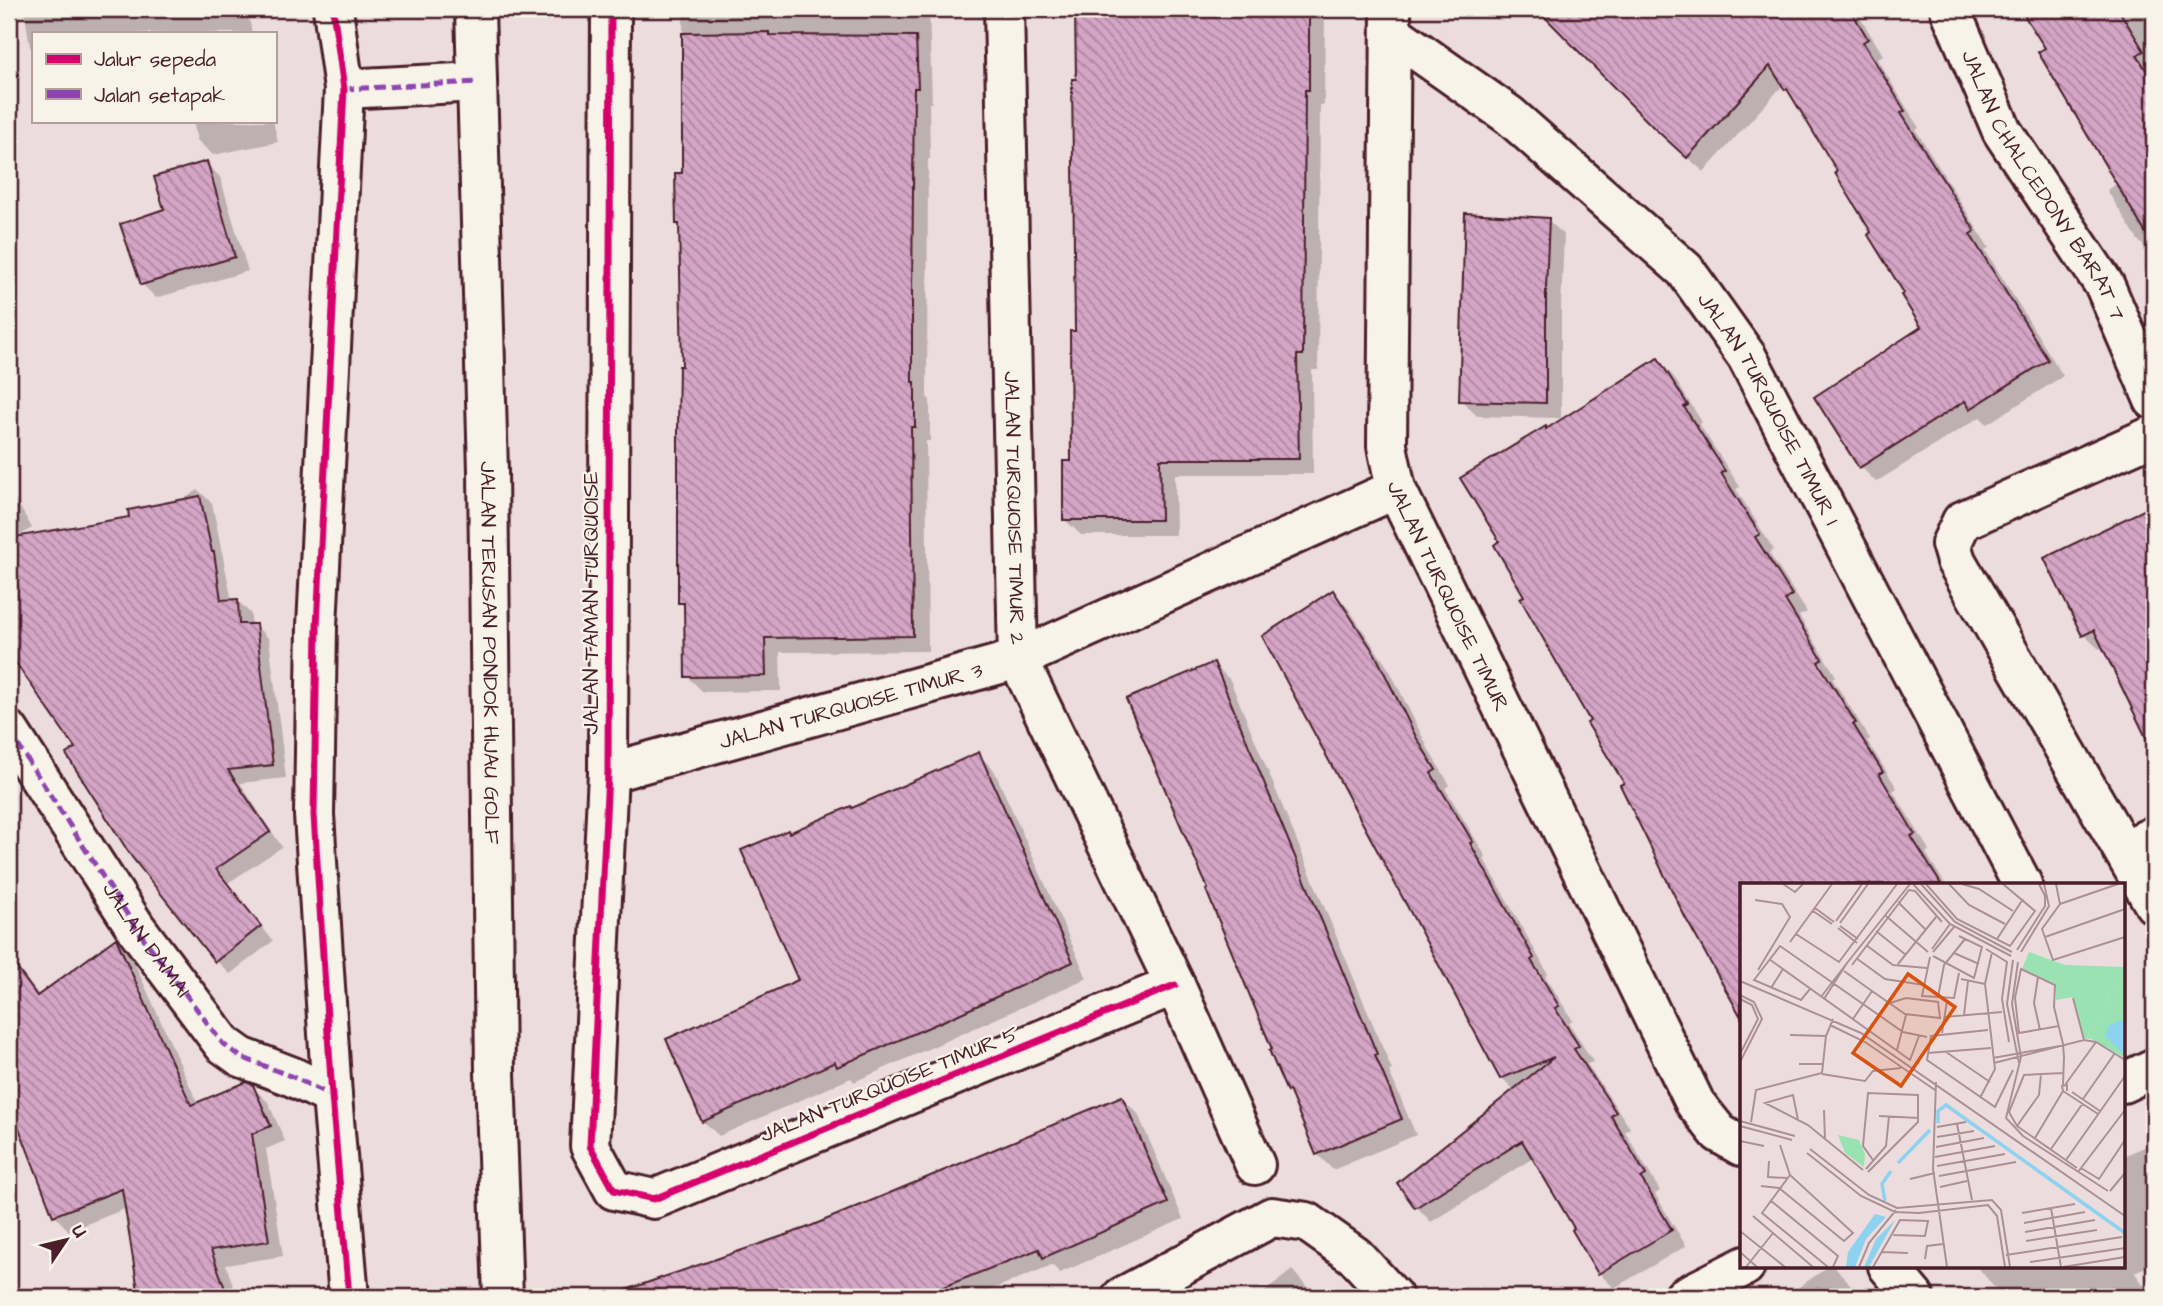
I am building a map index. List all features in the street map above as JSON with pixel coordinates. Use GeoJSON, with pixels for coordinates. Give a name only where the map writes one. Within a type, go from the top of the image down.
{"type":"FeatureCollection","features":[{"type":"Feature","properties":{"kind":"street"},"geometry":{"type":"LineString","coordinates":[[333,9],[344,89],[317,626],[314,815],[331,1096],[349,1297]]}},
{"type":"Feature","properties":{"kind":"street","name":"JALAN TERUSAN PONDOK HIJAU GOLF"},"geometry":{"type":"LineString","coordinates":[[475,9],[488,471],[495,1073],[503,1297]]}},
{"type":"Feature","properties":{"kind":"street","name":"JALAN TAMAN TURQUOISE"},"geometry":{"type":"LineString","coordinates":[[611,9],[608,773],[590,1146],[614,1190]]}},
{"type":"Feature","properties":{"kind":"street","name":"JALAN TURQUOISE TIMUR 2"},"geometry":{"type":"LineString","coordinates":[[1004,9],[1018,659],[1175,985],[1255,1165]]}},
{"type":"Feature","properties":{"kind":"street","name":"JALAN CHALCEDONY BARAT 7"},"geometry":{"type":"LineString","coordinates":[[1950,9],[2002,131],[2105,286],[2154,400]]}},
{"type":"Feature","properties":{"kind":"street","name":"JALAN TURQUOISE TIMUR"},"geometry":{"type":"LineString","coordinates":[[1391,21],[1387,446],[1396,489],[1695,1103],[1730,1139]]}},
{"type":"Feature","properties":{"kind":"street","name":"JALAN TURQUOISE TIMUR 1"},"geometry":{"type":"LineString","coordinates":[[1391,21],[1508,115],[1685,270],[1746,357],[2021,883]]}},
{"type":"Feature","properties":{"kind":"street"},"geometry":{"type":"LineString","coordinates":[[344,89],[477,82]]}},
{"type":"Feature","properties":{"kind":"street"},"geometry":{"type":"LineString","coordinates":[[2154,435],[1962,521],[1951,544],[1956,561],[2139,843],[2154,904]]}},
{"type":"Feature","properties":{"kind":"street","name":"JALAN TURQUOISE TIMUR 3"},"geometry":{"type":"LineString","coordinates":[[608,773],[1018,659],[1396,489]]}},
{"type":"Feature","properties":{"kind":"street","name":"JALAN DAMAI"},"geometry":{"type":"LineString","coordinates":[[9,731],[136,928],[223,1044],[241,1058],[293,1077],[331,1096]]}},
{"type":"Feature","properties":{"kind":"street","name":"JALAN TURQUOISE TIMUR 5"},"geometry":{"type":"LineString","coordinates":[[614,1190],[654,1199],[1175,985]]}},
{"type":"Feature","properties":{"kind":"street"},"geometry":{"type":"LineString","coordinates":[[2124,1083],[2154,1068]]}},
{"type":"Feature","properties":{"kind":"street"},"geometry":{"type":"LineString","coordinates":[[1122,1297],[1272,1217],[1307,1222],[1355,1256],[1393,1297]]}},
{"type":"Feature","properties":{"kind":"street"},"geometry":{"type":"LineString","coordinates":[[1684,1297],[1741,1268]]}},
{"type":"Feature","properties":{"kind":"street"},"geometry":{"type":"LineString","coordinates":[[1890,1268],[1914,1297]]}},
{"type":"Feature","properties":{"kind":"building"},"geometry":{"type":"Polygon","coordinates":[[[1075,9],[1309,9],[1309,90],[1305,90],[1303,355],[1297,355],[1299,459],[1160,459],[1161,520],[1063,520],[1063,461],[1071,461],[1070,331],[1075,331],[1072,79],[1076,79],[1075,9]]]}},
{"type":"Feature","properties":{"kind":"building"},"geometry":{"type":"Polygon","coordinates":[[[1537,9],[1850,9],[1868,39],[1863,42],[1905,111],[1901,113],[1975,231],[1970,234],[2048,360],[1970,409],[1965,401],[1859,468],[1814,397],[1921,327],[1901,295],[1904,293],[1868,235],[1871,232],[1835,173],[1837,171],[1787,89],[1785,90],[1770,66],[1687,158],[1537,9]]]}},
{"type":"Feature","properties":{"kind":"building"},"geometry":{"type":"Polygon","coordinates":[[[2020,9],[2118,9],[2144,51],[2137,55],[2154,83],[2154,247],[2038,52],[2045,48],[2020,9]]]}},
{"type":"Feature","properties":{"kind":"building"},"geometry":{"type":"Polygon","coordinates":[[[769,32],[769,35],[916,36],[918,88],[914,88],[912,291],[915,427],[911,427],[913,636],[765,638],[766,676],[685,677],[684,603],[678,603],[679,366],[682,366],[679,224],[676,224],[675,173],[682,173],[682,33],[769,32]]]}},
{"type":"Feature","properties":{"kind":"building"},"geometry":{"type":"Polygon","coordinates":[[[207,161],[235,257],[141,285],[120,224],[164,209],[154,177],[207,161]]]}},
{"type":"Feature","properties":{"kind":"building"},"geometry":{"type":"Polygon","coordinates":[[[1465,213],[1549,218],[1546,403],[1459,401],[1465,213]]]}},
{"type":"Feature","properties":{"kind":"building"},"geometry":{"type":"Polygon","coordinates":[[[1658,358],[1688,405],[1684,407],[1725,471],[1721,473],[1760,534],[1755,537],[1792,595],[1785,600],[1822,659],[1818,662],[1856,723],[1853,724],[1883,772],[1879,774],[1915,834],[1911,836],[1940,883],[1740,883],[1740,1015],[1685,917],[1620,785],[1624,783],[1587,723],[1590,721],[1520,598],[1524,596],[1494,545],[1499,541],[1460,478],[1546,426],[1546,429],[1658,358]]]}},
{"type":"Feature","properties":{"kind":"building"},"geometry":{"type":"Polygon","coordinates":[[[200,496],[214,552],[221,600],[238,599],[239,624],[256,624],[273,765],[228,770],[270,832],[216,869],[261,926],[215,962],[131,856],[66,754],[75,748],[9,653],[9,538],[129,517],[128,510],[200,496]]]}},
{"type":"Feature","properties":{"kind":"building"},"geometry":{"type":"Polygon","coordinates":[[[2154,505],[2154,754],[2094,630],[2082,636],[2044,558],[2154,505]]]}},
{"type":"Feature","properties":{"kind":"building"},"geometry":{"type":"Polygon","coordinates":[[[1333,590],[1375,654],[1416,737],[1436,770],[1431,773],[1473,842],[1470,843],[1534,958],[1531,960],[1559,1006],[1555,1008],[1579,1046],[1574,1049],[1616,1112],[1611,1116],[1646,1175],[1641,1178],[1672,1230],[1598,1274],[1522,1141],[1415,1208],[1397,1183],[1554,1057],[1500,1079],[1262,636],[1333,590]]]}},
{"type":"Feature","properties":{"kind":"building"},"geometry":{"type":"Polygon","coordinates":[[[1214,662],[1402,1119],[1316,1155],[1269,1050],[1272,1049],[1206,890],[1208,889],[1126,699],[1214,662]]]}},
{"type":"Feature","properties":{"kind":"building"},"geometry":{"type":"Polygon","coordinates":[[[979,752],[1073,962],[837,1067],[835,1062],[702,1122],[666,1039],[798,980],[741,850],[851,806],[852,808],[979,752]]]}},
{"type":"Feature","properties":{"kind":"building"},"geometry":{"type":"Polygon","coordinates":[[[116,938],[191,1105],[246,1082],[253,1085],[271,1126],[252,1134],[269,1241],[211,1250],[228,1297],[139,1297],[122,1189],[53,1216],[9,1102],[9,957],[37,996],[116,938]]]}},
{"type":"Feature","properties":{"kind":"building"},"geometry":{"type":"Polygon","coordinates":[[[1122,1096],[1168,1203],[1043,1258],[1039,1249],[918,1297],[628,1297],[626,1290],[806,1228],[1122,1096]]]}},
{"type":"Feature","properties":{"kind":"marked path"},"geometry":{"type":"LineString","coordinates":[[344,89],[477,82]]}},
{"type":"Feature","properties":{"kind":"marked path"},"geometry":{"type":"LineString","coordinates":[[9,731],[136,928],[223,1044],[241,1057],[293,1077],[332,1096]]}},
{"type":"Feature","properties":{"kind":"cycle path"},"geometry":{"type":"LineString","coordinates":[[333,9],[344,89],[317,626],[314,815],[332,1096],[349,1297]]}},
{"type":"Feature","properties":{"kind":"cycle path"},"geometry":{"type":"LineString","coordinates":[[611,9],[608,773],[590,1146],[614,1190],[654,1199],[1175,985]]}}]}
